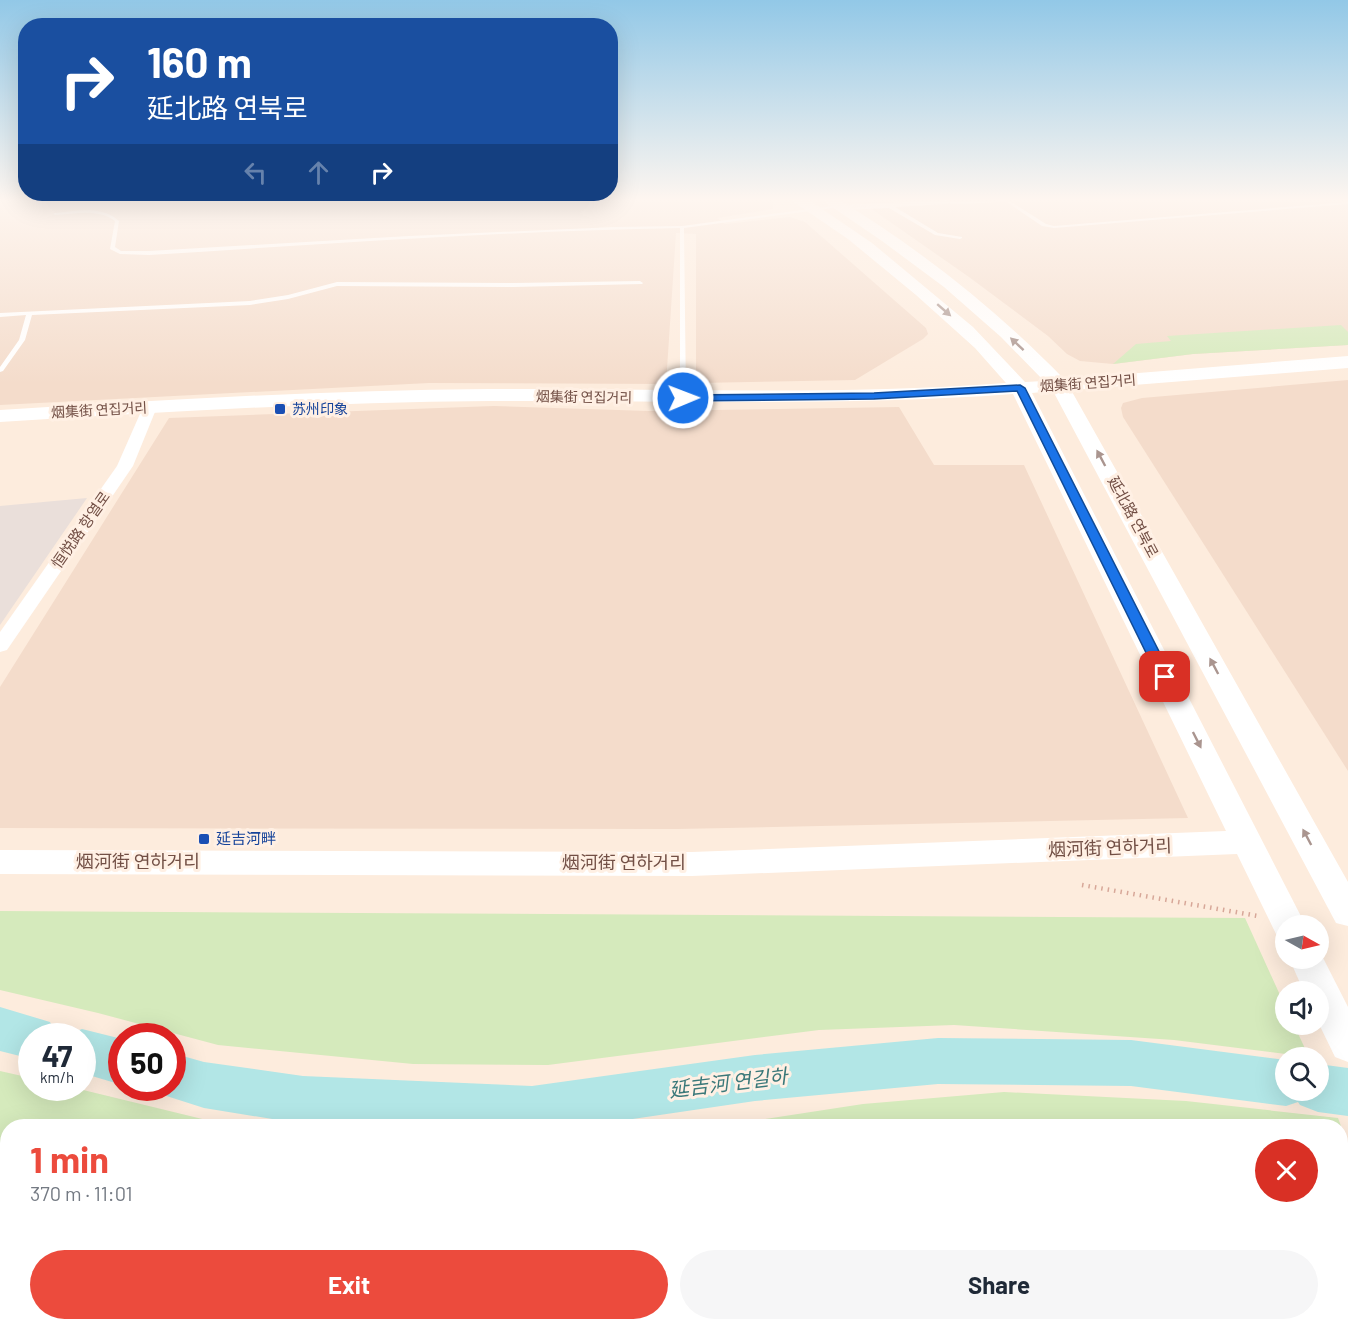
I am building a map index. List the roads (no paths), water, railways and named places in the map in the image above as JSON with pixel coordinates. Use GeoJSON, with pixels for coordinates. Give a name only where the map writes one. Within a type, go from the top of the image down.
{"type":"FeatureCollection","features":[{"type":"Feature","properties":{"kind":"main road","name":"延北路 연북로"},"geometry":{"type":"LineString","coordinates":[[884,260],[947,312],[998,361],[1020,388],[1248,842],[1275,910]]}},
{"type":"Feature","properties":{"kind":"main road","name":"延北路 연북로"},"geometry":{"type":"LineString","coordinates":[[917,260],[956,290],[1059,385],[1341,901]]}},
{"type":"Feature","properties":{"kind":"main road","name":"烟集街 연집거리"},"geometry":{"type":"LineString","coordinates":[[0,416],[150,407],[479,395],[683,398],[874,396],[1020,388],[1348,362]]}},
{"type":"Feature","properties":{"kind":"main road","name":"烟河街 연하거리"},"geometry":{"type":"LineString","coordinates":[[0,862],[692,864],[1248,842]]}},
{"type":"Feature","properties":{"kind":"main road"},"geometry":{"type":"LineString","coordinates":[[1310,969],[1348,1045]]}},
{"type":"Feature","properties":{"kind":"street","name":"恒悦路 항열로"},"geometry":{"type":"LineString","coordinates":[[0,646],[124,466],[150,407]]}},
{"type":"Feature","properties":{"kind":"lane"},"geometry":{"type":"LineString","coordinates":[[682,260],[683,398]]}},
{"type":"Feature","properties":{"kind":"lane"},"geometry":{"type":"LineString","coordinates":[[0,315],[250,303],[288,297],[338,284],[639,283]]}},
{"type":"Feature","properties":{"kind":"lane"},"geometry":{"type":"LineString","coordinates":[[1,370],[21,340],[29,314]]}},
{"type":"Feature","properties":{"kind":"waterway","name":"延吉河 연길하"},"geometry":{"type":"LineString","coordinates":[[0,1029],[18,1034]]}},
{"type":"Feature","properties":{"kind":"waterway","name":"延吉河 연길하"},"geometry":{"type":"LineString","coordinates":[[96,1055],[108,1058]]}},
{"type":"Feature","properties":{"kind":"waterway","name":"延吉河 연길하"},"geometry":{"type":"LineString","coordinates":[[186,1080],[204,1085],[303,1100],[532,1110],[755,1078],[938,1061],[1131,1063],[1275,1082]]}},
{"type":"Feature","properties":{"kind":"waterway","name":"延吉河 연길하"},"geometry":{"type":"LineString","coordinates":[[1329,1089],[1348,1092]]}},
{"type":"Feature","properties":{"kind":"place","name":"苏州印象"},"geometry":{"type":"Point","coordinates":[280,409]}},
{"type":"Feature","properties":{"kind":"place","name":"延吉河畔"},"geometry":{"type":"Point","coordinates":[204,839]}}]}
